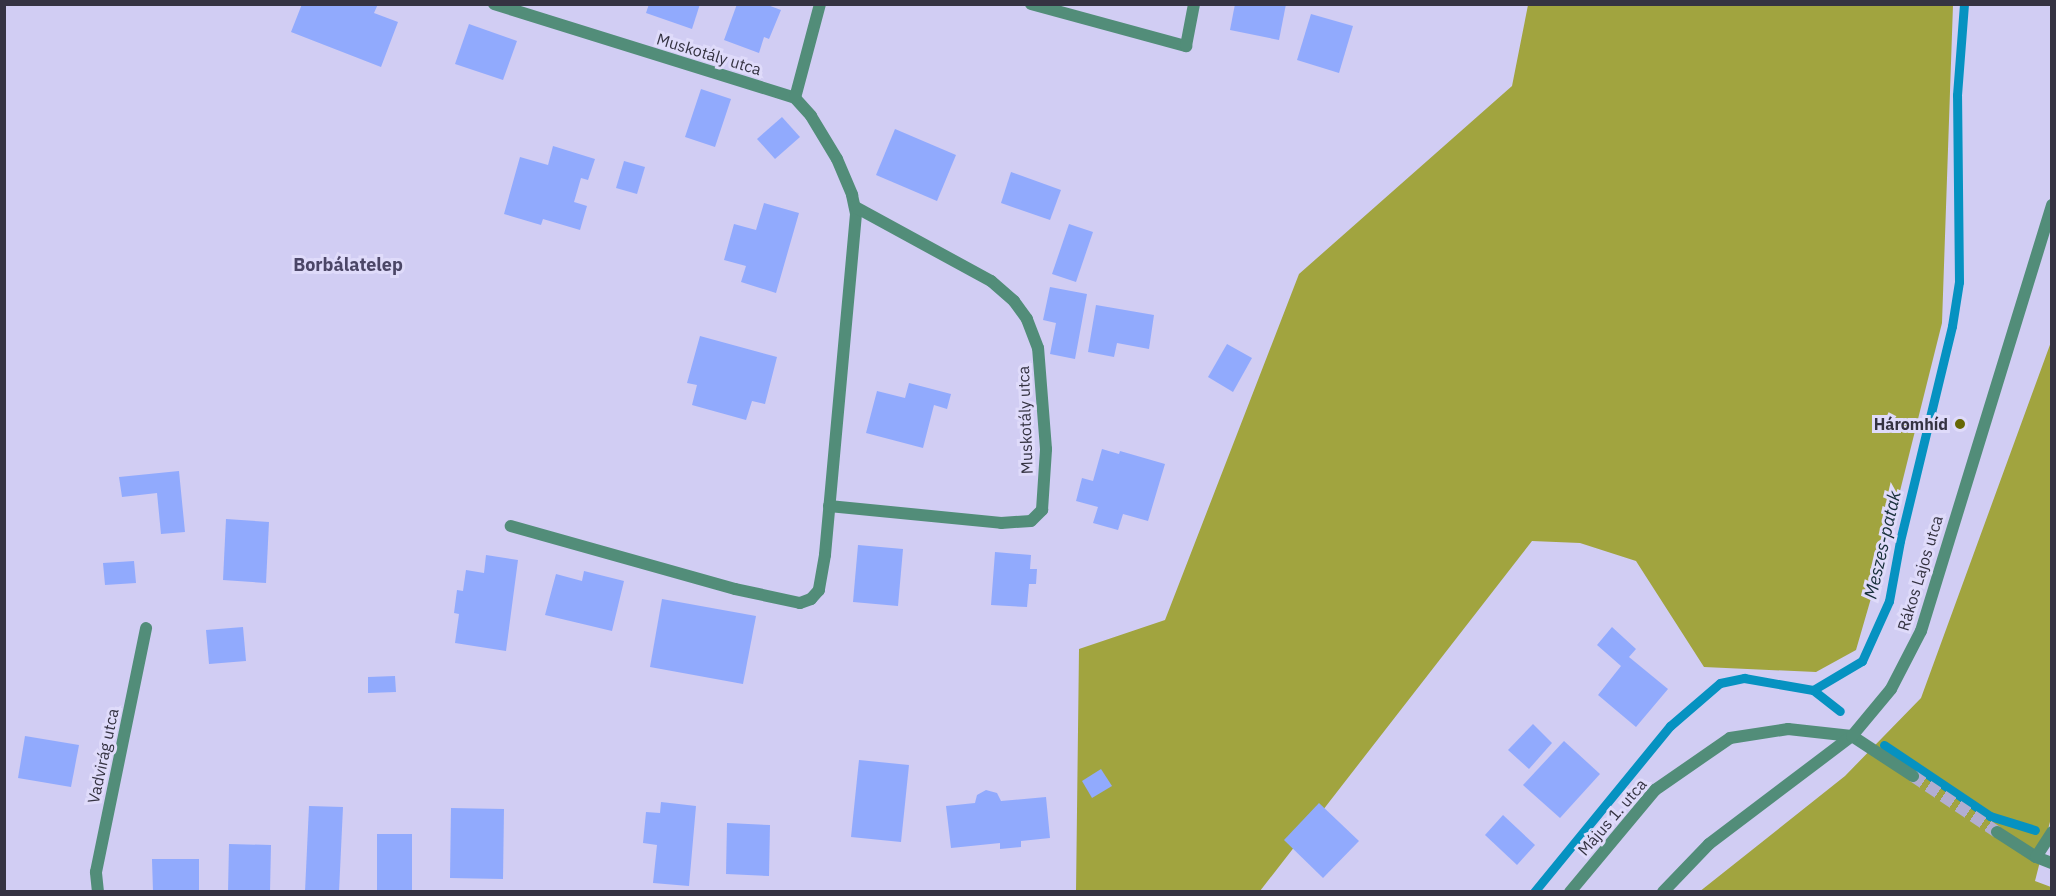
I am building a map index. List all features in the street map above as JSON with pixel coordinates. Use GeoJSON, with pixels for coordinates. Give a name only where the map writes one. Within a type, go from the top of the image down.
{"type":"FeatureCollection","features":[{"type":"Feature","properties":{"kind":"street","name":"Muskotály utca"},"geometry":{"type":"LineString","coordinates":[[494,4],[795,98]]}},
{"type":"Feature","properties":{"kind":"street"},"geometry":{"type":"LineString","coordinates":[[512,526],[735,589],[800,603],[811,599],[819,590],[853,271],[855,207],[837,159],[811,116],[795,98],[820,4]]}},
{"type":"Feature","properties":{"kind":"street"},"geometry":{"type":"LineString","coordinates":[[1031,4],[1186,46],[1194,4]]}},
{"type":"Feature","properties":{"kind":"street","name":"Rákos Lajos utca"},"geometry":{"type":"LineString","coordinates":[[1663,891],[1709,844],[1852,736],[1891,689],[1922,631],[2052,205]]}},
{"type":"Feature","properties":{"kind":"street","name":"Muskotály utca"},"geometry":{"type":"LineString","coordinates":[[829,506],[1001,523],[1031,521],[1042,510],[1046,449],[1040,371],[1038,348],[1027,319],[1014,301],[991,281],[855,207]]}},
{"type":"Feature","properties":{"kind":"street","name":"Vadvirág utca"},"geometry":{"type":"LineString","coordinates":[[98,891],[96,873],[146,628]]}},
{"type":"Feature","properties":{"kind":"street","name":"Május 1. utca"},"geometry":{"type":"LineString","coordinates":[[1570,891],[1655,790],[1730,738],[1788,729],[1852,736],[1913,776]]}},
{"type":"Feature","properties":{"kind":"street"},"geometry":{"type":"LineString","coordinates":[[1997,832],[2036,857],[2052,863]]}},
{"type":"Feature","properties":{"kind":"street"},"geometry":{"type":"LineString","coordinates":[[2036,857],[2052,832]]}},
{"type":"Feature","properties":{"kind":"shaded area"},"geometry":{"type":"Polygon","coordinates":[[[1528,5],[1953,5],[1942,323],[1887,543],[1856,650],[1816,672],[1704,667],[1636,561],[1580,543],[1532,541],[1260,891],[1076,892],[1079,649],[1165,620],[1299,274],[1512,86],[1528,5]]]}},
{"type":"Feature","properties":{"kind":"shaded area"},"geometry":{"type":"Polygon","coordinates":[[[2051,342],[2052,814],[2035,881],[2051,887],[2051,891],[1699,892],[1845,776],[1921,698],[2051,342]]]}},
{"type":"Feature","properties":{"kind":"building"},"geometry":{"type":"Polygon","coordinates":[[[302,4],[378,4],[374,13],[398,22],[381,67],[291,32],[302,4]]]}},
{"type":"Feature","properties":{"kind":"building"},"geometry":{"type":"Polygon","coordinates":[[[649,4],[700,4],[692,29],[646,13],[649,4]]]}},
{"type":"Feature","properties":{"kind":"building"},"geometry":{"type":"Polygon","coordinates":[[[737,4],[765,4],[781,10],[769,39],[764,37],[759,53],[724,40],[737,4]]]}},
{"type":"Feature","properties":{"kind":"building"},"geometry":{"type":"Polygon","coordinates":[[[1235,4],[1286,4],[1279,40],[1230,30],[1235,4]]]}},
{"type":"Feature","properties":{"kind":"building"},"geometry":{"type":"Polygon","coordinates":[[[1311,14],[1353,26],[1339,73],[1297,60],[1311,14]]]}},
{"type":"Feature","properties":{"kind":"building"},"geometry":{"type":"Polygon","coordinates":[[[469,24],[517,41],[503,80],[455,64],[469,24]]]}},
{"type":"Feature","properties":{"kind":"building"},"geometry":{"type":"Polygon","coordinates":[[[701,89],[731,99],[715,147],[685,137],[701,89]]]}},
{"type":"Feature","properties":{"kind":"building"},"geometry":{"type":"Polygon","coordinates":[[[782,117],[800,137],[775,159],[757,139],[782,117]]]}},
{"type":"Feature","properties":{"kind":"building"},"geometry":{"type":"Polygon","coordinates":[[[895,129],[956,155],[937,201],[876,175],[895,129]]]}},
{"type":"Feature","properties":{"kind":"building"},"geometry":{"type":"Polygon","coordinates":[[[553,146],[595,159],[588,180],[581,178],[574,202],[587,206],[580,230],[543,219],[541,225],[504,214],[520,157],[548,165],[553,146]]]}},
{"type":"Feature","properties":{"kind":"building"},"geometry":{"type":"Polygon","coordinates":[[[624,161],[645,167],[637,194],[616,188],[624,161]]]}},
{"type":"Feature","properties":{"kind":"building"},"geometry":{"type":"Polygon","coordinates":[[[1011,172],[1061,190],[1050,220],[1001,203],[1011,172]]]}},
{"type":"Feature","properties":{"kind":"building"},"geometry":{"type":"Polygon","coordinates":[[[764,203],[799,213],[776,293],[741,282],[746,266],[724,260],[734,224],[756,230],[764,203]]]}},
{"type":"Feature","properties":{"kind":"building"},"geometry":{"type":"Polygon","coordinates":[[[1069,224],[1093,232],[1076,282],[1052,274],[1069,224]]]}},
{"type":"Feature","properties":{"kind":"building"},"geometry":{"type":"Polygon","coordinates":[[[1050,287],[1087,294],[1075,359],[1050,354],[1056,323],[1043,320],[1050,287]]]}},
{"type":"Feature","properties":{"kind":"building"},"geometry":{"type":"Polygon","coordinates":[[[1096,305],[1154,315],[1149,349],[1117,343],[1114,357],[1088,352],[1096,305]]]}},
{"type":"Feature","properties":{"kind":"building"},"geometry":{"type":"Polygon","coordinates":[[[700,336],[777,357],[765,404],[752,401],[746,420],[692,405],[697,385],[687,383],[700,336]]]}},
{"type":"Feature","properties":{"kind":"building"},"geometry":{"type":"Polygon","coordinates":[[[1227,344],[1252,358],[1233,392],[1208,377],[1227,344]]]}},
{"type":"Feature","properties":{"kind":"building"},"geometry":{"type":"Polygon","coordinates":[[[909,383],[951,394],[947,409],[934,405],[923,448],[866,433],[877,391],[905,398],[909,383]]]}},
{"type":"Feature","properties":{"kind":"building"},"geometry":{"type":"Polygon","coordinates":[[[1102,449],[1119,454],[1120,451],[1165,464],[1148,521],[1123,514],[1118,530],[1093,523],[1098,507],[1076,501],[1082,478],[1093,481],[1102,449]]]}},
{"type":"Feature","properties":{"kind":"building"},"geometry":{"type":"Polygon","coordinates":[[[179,471],[185,532],[161,534],[157,493],[122,497],[119,477],[179,471]]]}},
{"type":"Feature","properties":{"kind":"building"},"geometry":{"type":"Polygon","coordinates":[[[226,519],[269,522],[266,583],[223,580],[226,519]]]}},
{"type":"Feature","properties":{"kind":"building"},"geometry":{"type":"Polygon","coordinates":[[[858,545],[903,549],[898,606],[853,602],[858,545]]]}},
{"type":"Feature","properties":{"kind":"building"},"geometry":{"type":"Polygon","coordinates":[[[995,552],[1031,555],[1030,569],[1037,569],[1036,584],[1029,584],[1027,607],[991,605],[995,552]]]}},
{"type":"Feature","properties":{"kind":"building"},"geometry":{"type":"Polygon","coordinates":[[[486,555],[518,560],[506,651],[455,643],[459,614],[454,613],[457,590],[463,591],[466,570],[484,573],[486,555]]]}},
{"type":"Feature","properties":{"kind":"building"},"geometry":{"type":"Polygon","coordinates":[[[134,561],[136,583],[105,585],[103,563],[134,561]]]}},
{"type":"Feature","properties":{"kind":"building"},"geometry":{"type":"Polygon","coordinates":[[[584,571],[624,581],[612,631],[545,615],[556,574],[582,581],[584,571]]]}},
{"type":"Feature","properties":{"kind":"building"},"geometry":{"type":"Polygon","coordinates":[[[662,599],[756,616],[743,684],[650,667],[662,599]]]}},
{"type":"Feature","properties":{"kind":"building"},"geometry":{"type":"Polygon","coordinates":[[[243,627],[246,661],[209,664],[206,630],[243,627]]]}},
{"type":"Feature","properties":{"kind":"building"},"geometry":{"type":"Polygon","coordinates":[[[1612,627],[1636,649],[1629,657],[1668,689],[1636,727],[1598,695],[1621,666],[1597,645],[1612,627]]]}},
{"type":"Feature","properties":{"kind":"building"},"geometry":{"type":"Polygon","coordinates":[[[395,676],[396,692],[368,693],[368,677],[395,676]]]}},
{"type":"Feature","properties":{"kind":"building"},"geometry":{"type":"Polygon","coordinates":[[[1533,724],[1552,743],[1529,769],[1508,750],[1533,724]]]}},
{"type":"Feature","properties":{"kind":"building"},"geometry":{"type":"Polygon","coordinates":[[[25,736],[79,745],[71,787],[18,778],[25,736]]]}},
{"type":"Feature","properties":{"kind":"building"},"geometry":{"type":"Polygon","coordinates":[[[1564,741],[1600,774],[1560,818],[1523,785],[1564,741]]]}},
{"type":"Feature","properties":{"kind":"building"},"geometry":{"type":"Polygon","coordinates":[[[859,760],[909,765],[901,842],[851,837],[859,760]]]}},
{"type":"Feature","properties":{"kind":"building"},"geometry":{"type":"Polygon","coordinates":[[[1101,769],[1112,786],[1092,798],[1082,781],[1101,769]]]}},
{"type":"Feature","properties":{"kind":"building"},"geometry":{"type":"Polygon","coordinates":[[[986,790],[997,793],[1001,801],[1046,797],[1050,838],[1021,841],[1021,847],[1000,849],[1000,843],[951,848],[946,806],[975,803],[977,795],[986,790]]]}},
{"type":"Feature","properties":{"kind":"building"},"geometry":{"type":"Polygon","coordinates":[[[661,802],[696,806],[689,886],[653,883],[657,845],[643,843],[646,812],[660,813],[661,802]]]}},
{"type":"Feature","properties":{"kind":"building"},"geometry":{"type":"Polygon","coordinates":[[[1319,803],[1359,841],[1323,878],[1284,840],[1319,803]]]}},
{"type":"Feature","properties":{"kind":"building"},"geometry":{"type":"Polygon","coordinates":[[[309,806],[343,807],[339,892],[305,892],[309,806]]]}},
{"type":"Feature","properties":{"kind":"building"},"geometry":{"type":"Polygon","coordinates":[[[451,808],[504,809],[503,879],[450,878],[451,808]]]}},
{"type":"Feature","properties":{"kind":"building"},"geometry":{"type":"Polygon","coordinates":[[[1503,815],[1535,845],[1517,865],[1485,835],[1503,815]]]}},
{"type":"Feature","properties":{"kind":"building"},"geometry":{"type":"Polygon","coordinates":[[[727,823],[770,825],[769,876],[726,874],[727,823]]]}},
{"type":"Feature","properties":{"kind":"building"},"geometry":{"type":"Polygon","coordinates":[[[377,834],[412,834],[412,892],[377,892],[377,834]]]}},
{"type":"Feature","properties":{"kind":"building"},"geometry":{"type":"Polygon","coordinates":[[[229,844],[271,845],[270,892],[228,892],[229,844]]]}},
{"type":"Feature","properties":{"kind":"building"},"geometry":{"type":"Polygon","coordinates":[[[152,859],[199,859],[199,892],[153,892],[152,859]]]}},
{"type":"Feature","properties":{"kind":"waterway","name":"Meszes-patak"},"geometry":{"type":"LineString","coordinates":[[1534,892],[1670,726],[1720,683],[1744,678],[1813,690],[1862,661],[1889,601],[1900,541],[1952,326],[1959,282],[1957,95],[1964,4]]}},
{"type":"Feature","properties":{"kind":"waterway"},"geometry":{"type":"LineString","coordinates":[[1813,690],[1840,711]]}},
{"type":"Feature","properties":{"kind":"waterway"},"geometry":{"type":"LineString","coordinates":[[1884,745],[1990,816],[2035,830]]}},
{"type":"Feature","properties":{"kind":"tunnel"},"geometry":{"type":"LineString","coordinates":[[1913,776],[1997,832]]}},
{"type":"Feature","properties":{"kind":"place","name":"Háromhíd"},"geometry":{"type":"Point","coordinates":[1960,424]}},
{"type":"Feature","properties":{"kind":"district","name":"Borbálatelep"},"geometry":{"type":"Point","coordinates":[348,265]}}]}
